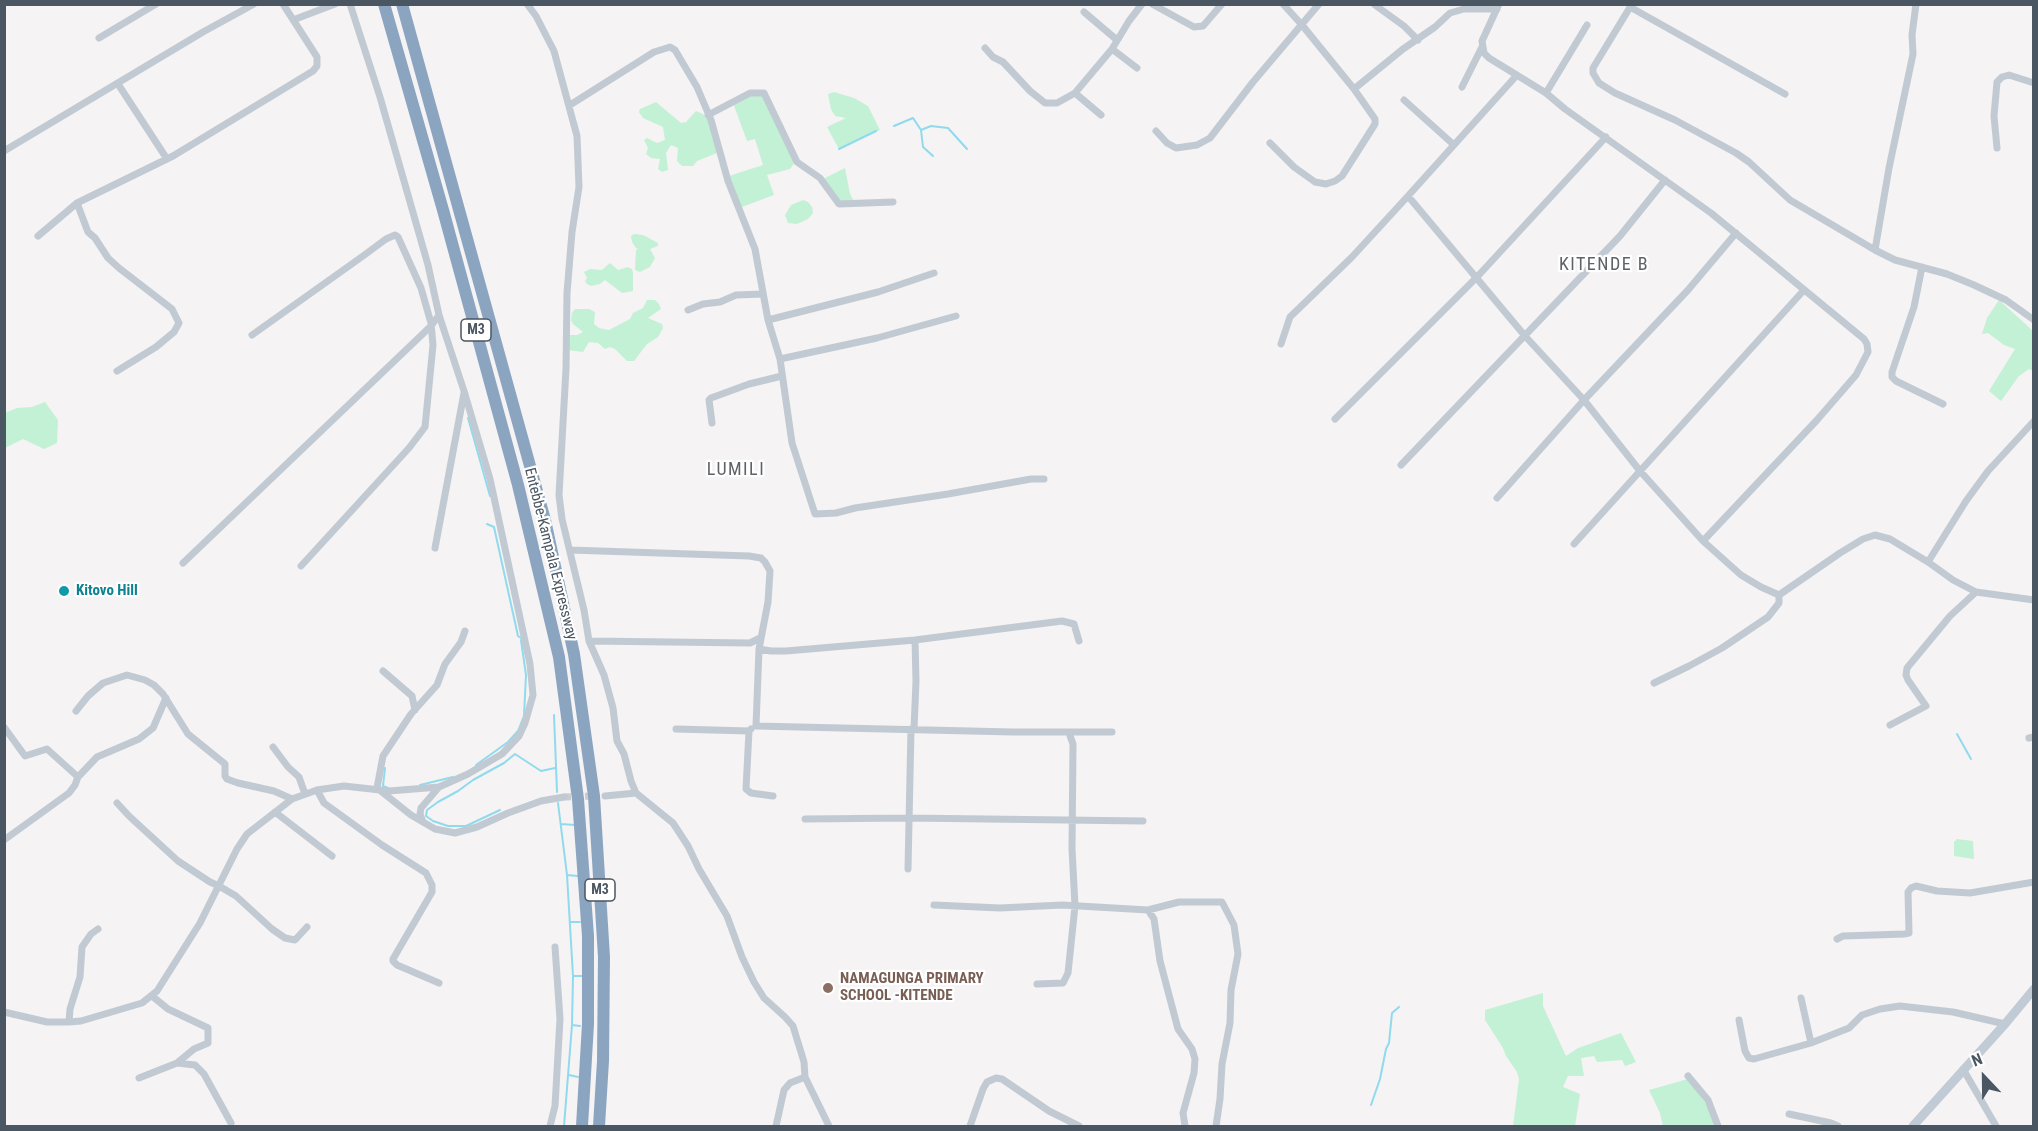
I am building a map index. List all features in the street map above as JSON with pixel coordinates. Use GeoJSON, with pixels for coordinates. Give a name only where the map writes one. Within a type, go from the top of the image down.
{"type":"FeatureCollection","features":[{"type":"Feature","properties":{"kind":"highway","name":"Entebbe-Kampala Expressway"},"geometry":{"type":"LineString","coordinates":[[384,4],[518,485],[561,667],[578,799],[588,936],[588,1024],[582,1126]]}},
{"type":"Feature","properties":{"kind":"highway","name":"Entebbe-Kampala Expressway"},"geometry":{"type":"LineString","coordinates":[[402,4],[545,520],[574,654],[594,796],[604,957],[603,1061],[599,1126]]}},
{"type":"Feature","properties":{"kind":"main road"},"geometry":{"type":"LineString","coordinates":[[1913,1126],[2034,989]]}},
{"type":"Feature","properties":{"kind":"street"},"geometry":{"type":"LineString","coordinates":[[99,38],[156,4]]}},
{"type":"Feature","properties":{"kind":"street"},"geometry":{"type":"LineString","coordinates":[[4,151],[169,51],[254,4]]}},
{"type":"Feature","properties":{"kind":"street"},"geometry":{"type":"LineString","coordinates":[[38,236],[77,203],[167,159],[316,68],[317,57],[283,4]]}},
{"type":"Feature","properties":{"kind":"street"},"geometry":{"type":"LineString","coordinates":[[292,20],[335,4]]}},
{"type":"Feature","properties":{"kind":"street"},"geometry":{"type":"LineString","coordinates":[[4,1012],[47,1022],[81,1021],[133,1006],[152,996],[200,923],[237,849],[248,834],[292,799],[317,790],[344,786],[402,790],[440,787],[502,754],[519,736],[525,723],[533,695],[523,628],[490,479],[439,315],[428,266],[381,97],[350,4]]}},
{"type":"Feature","properties":{"kind":"street"},"geometry":{"type":"LineString","coordinates":[[527,4],[536,16],[554,51],[578,136],[579,187],[572,232],[567,294],[566,369],[559,495],[562,519],[584,610],[589,641],[604,675],[613,708],[617,741],[624,754],[636,793],[673,823],[728,916],[742,957],[754,982],[764,998],[793,1026],[804,1062],[805,1077],[829,1126]]}},
{"type":"Feature","properties":{"kind":"street"},"geometry":{"type":"LineString","coordinates":[[985,48],[993,57],[1003,62],[1030,91],[1045,103],[1057,103],[1076,93],[1112,49],[1142,4]]}},
{"type":"Feature","properties":{"kind":"street"},"geometry":{"type":"LineString","coordinates":[[1152,4],[1194,27],[1203,26],[1222,4]]}},
{"type":"Feature","properties":{"kind":"street"},"geometry":{"type":"LineString","coordinates":[[1270,143],[1294,167],[1315,182],[1326,184],[1342,176],[1375,124],[1375,119],[1354,88],[1283,4]]}},
{"type":"Feature","properties":{"kind":"street"},"geometry":{"type":"LineString","coordinates":[[1156,130],[1167,143],[1176,148],[1197,145],[1210,138],[1253,82],[1319,4]]}},
{"type":"Feature","properties":{"kind":"street"},"geometry":{"type":"LineString","coordinates":[[1875,250],[1889,168],[1913,54],[1912,35],[1916,4]]}},
{"type":"Feature","properties":{"kind":"street"},"geometry":{"type":"LineString","coordinates":[[1375,5],[1404,26],[1418,40]]}},
{"type":"Feature","properties":{"kind":"street"},"geometry":{"type":"LineString","coordinates":[[1785,94],[1631,6],[1593,68],[1593,73],[1599,83],[1736,153],[1790,200],[1875,250],[1895,260],[1974,285],[2006,300],[2034,320]]}},
{"type":"Feature","properties":{"kind":"street"},"geometry":{"type":"LineString","coordinates":[[1354,88],[1450,13],[1456,10],[1498,7],[1482,41],[1484,53],[1489,58],[1546,93],[1736,233],[1864,339],[1868,352],[1856,375],[1703,541]]}},
{"type":"Feature","properties":{"kind":"street"},"geometry":{"type":"LineString","coordinates":[[1084,12],[1117,40]]}},
{"type":"Feature","properties":{"kind":"street"},"geometry":{"type":"LineString","coordinates":[[1546,93],[1587,26]]}},
{"type":"Feature","properties":{"kind":"street"},"geometry":{"type":"LineString","coordinates":[[570,105],[654,52],[670,47],[675,50],[697,87],[728,181],[755,249],[768,320],[780,359],[792,442],[815,513],[836,513],[1031,479],[1044,479]]}},
{"type":"Feature","properties":{"kind":"street"},"geometry":{"type":"LineString","coordinates":[[1462,87],[1482,47]]}},
{"type":"Feature","properties":{"kind":"street"},"geometry":{"type":"LineString","coordinates":[[1112,49],[1137,68]]}},
{"type":"Feature","properties":{"kind":"street"},"geometry":{"type":"LineString","coordinates":[[1281,344],[1290,317],[1353,257],[1517,75]]}},
{"type":"Feature","properties":{"kind":"street"},"geometry":{"type":"LineString","coordinates":[[1997,148],[1994,116],[1997,82],[2009,75],[2034,83]]}},
{"type":"Feature","properties":{"kind":"street"},"geometry":{"type":"LineString","coordinates":[[118,84],[167,159]]}},
{"type":"Feature","properties":{"kind":"street"},"geometry":{"type":"LineString","coordinates":[[708,115],[750,93],[764,93],[797,162],[820,178],[839,204],[893,202]]}},
{"type":"Feature","properties":{"kind":"street"},"geometry":{"type":"LineString","coordinates":[[1076,93],[1101,115]]}},
{"type":"Feature","properties":{"kind":"street"},"geometry":{"type":"LineString","coordinates":[[1404,100],[1454,145]]}},
{"type":"Feature","properties":{"kind":"street"},"geometry":{"type":"LineString","coordinates":[[1335,419],[1477,277],[1606,137]]}},
{"type":"Feature","properties":{"kind":"street"},"geometry":{"type":"LineString","coordinates":[[1401,465],[1620,236],[1665,180]]}},
{"type":"Feature","properties":{"kind":"street"},"geometry":{"type":"LineString","coordinates":[[1408,196],[1525,336],[1584,400],[1640,471],[1703,541],[1741,574],[1779,595]]}},
{"type":"Feature","properties":{"kind":"street"},"geometry":{"type":"LineString","coordinates":[[77,203],[88,232],[95,238],[108,258],[172,309],[178,323],[174,332],[156,347],[117,371]]}},
{"type":"Feature","properties":{"kind":"street"},"geometry":{"type":"LineString","coordinates":[[1497,498],[1584,400],[1688,290],[1736,233]]}},
{"type":"Feature","properties":{"kind":"street"},"geometry":{"type":"LineString","coordinates":[[252,335],[386,238],[394,235],[398,237],[421,288],[431,326],[433,345],[425,427],[300,566]]}},
{"type":"Feature","properties":{"kind":"street"},"geometry":{"type":"LineString","coordinates":[[1922,267],[1914,307],[1892,377],[1942,404]]}},
{"type":"Feature","properties":{"kind":"street"},"geometry":{"type":"LineString","coordinates":[[768,320],[878,292],[934,273]]}},
{"type":"Feature","properties":{"kind":"street"},"geometry":{"type":"LineString","coordinates":[[1574,544],[1804,290]]}},
{"type":"Feature","properties":{"kind":"street"},"geometry":{"type":"LineString","coordinates":[[688,310],[736,296],[763,294]]}},
{"type":"Feature","properties":{"kind":"street"},"geometry":{"type":"LineString","coordinates":[[183,563],[431,326],[439,315]]}},
{"type":"Feature","properties":{"kind":"street"},"geometry":{"type":"LineString","coordinates":[[780,359],[877,338],[956,316]]}},
{"type":"Feature","properties":{"kind":"street"},"geometry":{"type":"LineString","coordinates":[[712,423],[709,400],[715,395],[782,376]]}},
{"type":"Feature","properties":{"kind":"street"},"geometry":{"type":"LineString","coordinates":[[435,548],[464,391]]}},
{"type":"Feature","properties":{"kind":"street"},"geometry":{"type":"LineString","coordinates":[[1928,562],[1988,471],[2034,421]]}},
{"type":"Feature","properties":{"kind":"street"},"geometry":{"type":"LineString","coordinates":[[1779,595],[1840,553],[1863,539],[1875,535],[1890,539],[1953,580],[1976,592],[2034,600]]}},
{"type":"Feature","properties":{"kind":"street"},"geometry":{"type":"LineString","coordinates":[[570,550],[761,558],[770,571],[768,602],[759,649],[756,726]]}},
{"type":"Feature","properties":{"kind":"street"},"geometry":{"type":"LineString","coordinates":[[1890,725],[1926,706],[1908,680],[1907,668],[1950,616],[1976,592]]}},
{"type":"Feature","properties":{"kind":"street"},"geometry":{"type":"LineString","coordinates":[[1654,683],[1722,648],[1768,617],[1779,603],[1779,595]]}},
{"type":"Feature","properties":{"kind":"street"},"geometry":{"type":"LineString","coordinates":[[759,649],[786,651],[915,640],[1062,621],[1074,624],[1079,641]]}},
{"type":"Feature","properties":{"kind":"street"},"geometry":{"type":"LineString","coordinates":[[376,789],[383,756],[414,710],[437,685],[445,664],[461,642],[465,631]]}},
{"type":"Feature","properties":{"kind":"street"},"geometry":{"type":"LineString","coordinates":[[589,641],[750,643],[760,638]]}},
{"type":"Feature","properties":{"kind":"street"},"geometry":{"type":"LineString","coordinates":[[908,869],[908,818],[916,681],[915,640]]}},
{"type":"Feature","properties":{"kind":"street"},"geometry":{"type":"LineString","coordinates":[[383,670],[412,696],[414,710]]}},
{"type":"Feature","properties":{"kind":"street"},"geometry":{"type":"LineString","coordinates":[[76,711],[103,683],[127,675],[145,680],[154,685],[166,698],[188,734],[225,764],[227,779],[274,790],[292,799]]}},
{"type":"Feature","properties":{"kind":"street"},"geometry":{"type":"LineString","coordinates":[[4,840],[69,793],[78,777],[97,757],[128,744],[153,728],[166,698]]}},
{"type":"Feature","properties":{"kind":"street"},"geometry":{"type":"LineString","coordinates":[[676,729],[749,730],[756,726],[1112,732]]}},
{"type":"Feature","properties":{"kind":"street"},"geometry":{"type":"LineString","coordinates":[[4,727],[25,756],[47,749],[78,777]]}},
{"type":"Feature","properties":{"kind":"street"},"geometry":{"type":"LineString","coordinates":[[749,730],[746,789],[752,793],[772,796]]}},
{"type":"Feature","properties":{"kind":"street"},"geometry":{"type":"LineString","coordinates":[[1036,984],[1063,984],[1068,973],[1075,906],[1072,820],[1073,744],[1069,733]]}},
{"type":"Feature","properties":{"kind":"street"},"geometry":{"type":"LineString","coordinates":[[273,747],[299,777],[304,794]]}},
{"type":"Feature","properties":{"kind":"street"},"geometry":{"type":"LineString","coordinates":[[423,823],[421,808],[440,787]]}},
{"type":"Feature","properties":{"kind":"street"},"geometry":{"type":"LineString","coordinates":[[376,789],[423,823],[435,829],[455,833],[477,827],[541,801],[564,798]]}},
{"type":"Feature","properties":{"kind":"street"},"geometry":{"type":"LineString","coordinates":[[317,790],[324,803],[374,840],[426,873],[432,885],[432,892],[393,958],[397,965],[439,983]]}},
{"type":"Feature","properties":{"kind":"street"},"geometry":{"type":"LineString","coordinates":[[605,796],[636,793]]}},
{"type":"Feature","properties":{"kind":"street"},"geometry":{"type":"LineString","coordinates":[[117,802],[167,852],[189,869],[246,904],[267,925],[285,938],[296,940],[307,927]]}},
{"type":"Feature","properties":{"kind":"street"},"geometry":{"type":"LineString","coordinates":[[275,812],[332,856]]}},
{"type":"Feature","properties":{"kind":"street"},"geometry":{"type":"LineString","coordinates":[[805,819],[908,818],[1143,822]]}},
{"type":"Feature","properties":{"kind":"street"},"geometry":{"type":"LineString","coordinates":[[1837,939],[1843,936],[1909,933],[1908,892],[1916,886],[1937,891],[1970,893],[2034,882]]}},
{"type":"Feature","properties":{"kind":"street"},"geometry":{"type":"LineString","coordinates":[[934,905],[1000,908],[1075,906],[1148,910],[1179,902],[1222,902],[1234,925],[1238,954],[1231,990],[1230,1023],[1222,1064],[1216,1126]]}},
{"type":"Feature","properties":{"kind":"street"},"geometry":{"type":"LineString","coordinates":[[1148,910],[1154,919],[1160,961],[1178,1029],[1192,1049],[1195,1059],[1194,1073],[1183,1113],[1185,1126]]}},
{"type":"Feature","properties":{"kind":"street"},"geometry":{"type":"LineString","coordinates":[[69,1022],[70,1009],[80,977],[82,947],[91,934],[98,930]]}},
{"type":"Feature","properties":{"kind":"street"},"geometry":{"type":"LineString","coordinates":[[550,1126],[555,1106],[560,1018],[555,947]]}},
{"type":"Feature","properties":{"kind":"street"},"geometry":{"type":"LineString","coordinates":[[139,1078],[177,1063],[194,1049],[208,1043],[208,1028],[168,1009],[152,996]]}},
{"type":"Feature","properties":{"kind":"street"},"geometry":{"type":"LineString","coordinates":[[1801,998],[1811,1043]]}},
{"type":"Feature","properties":{"kind":"street"},"geometry":{"type":"LineString","coordinates":[[1739,1020],[1745,1051],[1749,1058],[1754,1059],[1811,1043],[1849,1028],[1862,1015],[1900,1006],[1953,1012],[2005,1024]]}},
{"type":"Feature","properties":{"kind":"street"},"geometry":{"type":"LineString","coordinates":[[177,1063],[195,1065],[204,1074],[231,1123]]}},
{"type":"Feature","properties":{"kind":"street"},"geometry":{"type":"LineString","coordinates":[[1963,1069],[1996,1126]]}},
{"type":"Feature","properties":{"kind":"street"},"geometry":{"type":"LineString","coordinates":[[1688,1076],[1708,1100],[1718,1126]]}},
{"type":"Feature","properties":{"kind":"street"},"geometry":{"type":"LineString","coordinates":[[776,1126],[784,1090],[790,1083],[805,1077]]}},
{"type":"Feature","properties":{"kind":"street"},"geometry":{"type":"LineString","coordinates":[[970,1126],[987,1082],[1002,1078],[1049,1111],[1079,1126]]}},
{"type":"Feature","properties":{"kind":"street"},"geometry":{"type":"LineString","coordinates":[[1788,1114],[1838,1126]]}},
{"type":"Feature","properties":{"kind":"green space"},"geometry":{"type":"Polygon","coordinates":[[[834,92],[854,98],[868,106],[880,130],[839,149],[827,127],[846,118],[835,116],[831,109],[828,94],[834,92]]]}},
{"type":"Feature","properties":{"kind":"green space"},"geometry":{"type":"Polygon","coordinates":[[[762,94],[795,162],[790,169],[767,175],[774,195],[739,208],[729,176],[763,165],[755,139],[747,141],[733,103],[746,97],[762,94]]]}},
{"type":"Feature","properties":{"kind":"green space"},"geometry":{"type":"Polygon","coordinates":[[[656,102],[681,123],[686,122],[696,111],[703,114],[709,121],[717,153],[697,161],[693,166],[682,166],[677,161],[678,148],[671,145],[666,153],[668,170],[662,172],[658,169],[660,159],[651,158],[646,154],[648,148],[644,140],[647,138],[657,143],[665,140],[663,127],[643,118],[639,112],[640,109],[656,102]]]}},
{"type":"Feature","properties":{"kind":"green space"},"geometry":{"type":"Polygon","coordinates":[[[845,168],[850,194],[855,203],[843,203],[838,200],[823,179],[845,168]]]}},
{"type":"Feature","properties":{"kind":"green space"},"geometry":{"type":"Polygon","coordinates":[[[803,200],[812,207],[813,213],[808,219],[797,224],[788,223],[785,215],[791,205],[803,200]]]}},
{"type":"Feature","properties":{"kind":"green space"},"geometry":{"type":"Polygon","coordinates":[[[643,235],[658,243],[658,246],[650,249],[655,258],[650,267],[640,272],[635,270],[636,250],[638,249],[632,242],[631,236],[643,235]]]}},
{"type":"Feature","properties":{"kind":"green space"},"geometry":{"type":"Polygon","coordinates":[[[610,263],[618,270],[628,267],[632,269],[633,291],[622,293],[605,280],[591,286],[587,284],[584,272],[590,269],[602,270],[610,263]]]}},
{"type":"Feature","properties":{"kind":"green space"},"geometry":{"type":"Polygon","coordinates":[[[647,300],[655,300],[659,304],[661,309],[648,318],[662,324],[663,328],[658,337],[647,344],[634,361],[627,361],[615,349],[610,347],[605,349],[598,343],[589,342],[583,352],[568,350],[566,335],[577,335],[583,332],[571,320],[575,309],[589,309],[595,312],[594,324],[599,328],[609,330],[630,319],[633,313],[643,308],[647,300]]]}},
{"type":"Feature","properties":{"kind":"green space"},"geometry":{"type":"Polygon","coordinates":[[[1999,300],[2033,331],[2033,371],[2029,369],[2019,376],[2001,401],[1989,391],[2015,349],[2004,345],[1988,333],[1982,334],[1987,318],[1999,300]]]}},
{"type":"Feature","properties":{"kind":"green space"},"geometry":{"type":"Polygon","coordinates":[[[45,402],[58,420],[57,443],[44,449],[23,439],[5,448],[5,413],[45,402]]]}},
{"type":"Feature","properties":{"kind":"green space"},"geometry":{"type":"Polygon","coordinates":[[[1957,839],[1973,841],[1974,859],[1954,856],[1954,842],[1957,839]]]}},
{"type":"Feature","properties":{"kind":"green space"},"geometry":{"type":"Polygon","coordinates":[[[1543,993],[1543,1006],[1566,1056],[1578,1048],[1621,1033],[1636,1062],[1625,1066],[1622,1060],[1597,1062],[1594,1056],[1581,1058],[1584,1076],[1568,1076],[1563,1087],[1580,1094],[1575,1126],[1513,1126],[1519,1079],[1485,1020],[1485,1010],[1543,993]]]}},
{"type":"Feature","properties":{"kind":"green space"},"geometry":{"type":"Polygon","coordinates":[[[1688,1079],[1710,1109],[1716,1126],[1663,1126],[1660,1113],[1649,1090],[1688,1079]]]}},
{"type":"Feature","properties":{"kind":"waterway"},"geometry":{"type":"LineString","coordinates":[[894,126],[913,118],[921,130],[923,147],[933,156]]}},
{"type":"Feature","properties":{"kind":"waterway"},"geometry":{"type":"LineString","coordinates":[[921,130],[931,126],[948,128],[967,149]]}},
{"type":"Feature","properties":{"kind":"waterway"},"geometry":{"type":"LineString","coordinates":[[839,149],[876,131]]}},
{"type":"Feature","properties":{"kind":"waterway"},"geometry":{"type":"LineString","coordinates":[[468,418],[490,496]]}},
{"type":"Feature","properties":{"kind":"waterway"},"geometry":{"type":"LineString","coordinates":[[487,524],[494,527],[518,636],[521,638]]}},
{"type":"Feature","properties":{"kind":"waterway"},"geometry":{"type":"LineString","coordinates":[[476,765],[508,742],[518,731],[524,716],[526,675],[521,640]]}},
{"type":"Feature","properties":{"kind":"waterway"},"geometry":{"type":"LineString","coordinates":[[554,715],[557,792]]}},
{"type":"Feature","properties":{"kind":"waterway"},"geometry":{"type":"LineString","coordinates":[[1957,734],[1971,759]]}},
{"type":"Feature","properties":{"kind":"waterway"},"geometry":{"type":"LineString","coordinates":[[500,810],[466,826],[448,826],[426,816],[427,810],[438,802],[504,763],[515,754],[541,771],[555,768]]}},
{"type":"Feature","properties":{"kind":"waterway"},"geometry":{"type":"LineString","coordinates":[[385,768],[383,786],[388,788]]}},
{"type":"Feature","properties":{"kind":"waterway"},"geometry":{"type":"LineString","coordinates":[[420,785],[453,777]]}},
{"type":"Feature","properties":{"kind":"waterway"},"geometry":{"type":"LineString","coordinates":[[558,803],[567,875],[573,976],[572,1025],[564,1126]]}},
{"type":"Feature","properties":{"kind":"waterway"},"geometry":{"type":"LineString","coordinates":[[561,824],[575,825]]}},
{"type":"Feature","properties":{"kind":"waterway"},"geometry":{"type":"LineString","coordinates":[[567,875],[578,876]]}},
{"type":"Feature","properties":{"kind":"waterway"},"geometry":{"type":"LineString","coordinates":[[571,922],[580,922]]}},
{"type":"Feature","properties":{"kind":"waterway"},"geometry":{"type":"LineString","coordinates":[[573,976],[582,976]]}},
{"type":"Feature","properties":{"kind":"waterway"},"geometry":{"type":"LineString","coordinates":[[1371,1105],[1389,1043],[1392,1013],[1399,1007]]}},
{"type":"Feature","properties":{"kind":"waterway"},"geometry":{"type":"LineString","coordinates":[[572,1025],[580,1026]]}},
{"type":"Feature","properties":{"kind":"waterway"},"geometry":{"type":"LineString","coordinates":[[569,1075],[578,1077]]}},
{"type":"Feature","properties":{"kind":"tunnel"},"geometry":{"type":"LineString","coordinates":[[564,797],[597,796]]}},
{"type":"Feature","properties":{"kind":"place","name":"Kitovo Hill"},"geometry":{"type":"Point","coordinates":[64,591]}},
{"type":"Feature","properties":{"kind":"place","name":"NAMAGUNGA PRIMARY SCHOOL -KITENDE"},"geometry":{"type":"Point","coordinates":[828,988]}},
{"type":"Feature","properties":{"kind":"district","name":"KITENDE B"},"geometry":{"type":"Point","coordinates":[1604,265]}},
{"type":"Feature","properties":{"kind":"district","name":"LUMILI"},"geometry":{"type":"Point","coordinates":[736,470]}}]}
